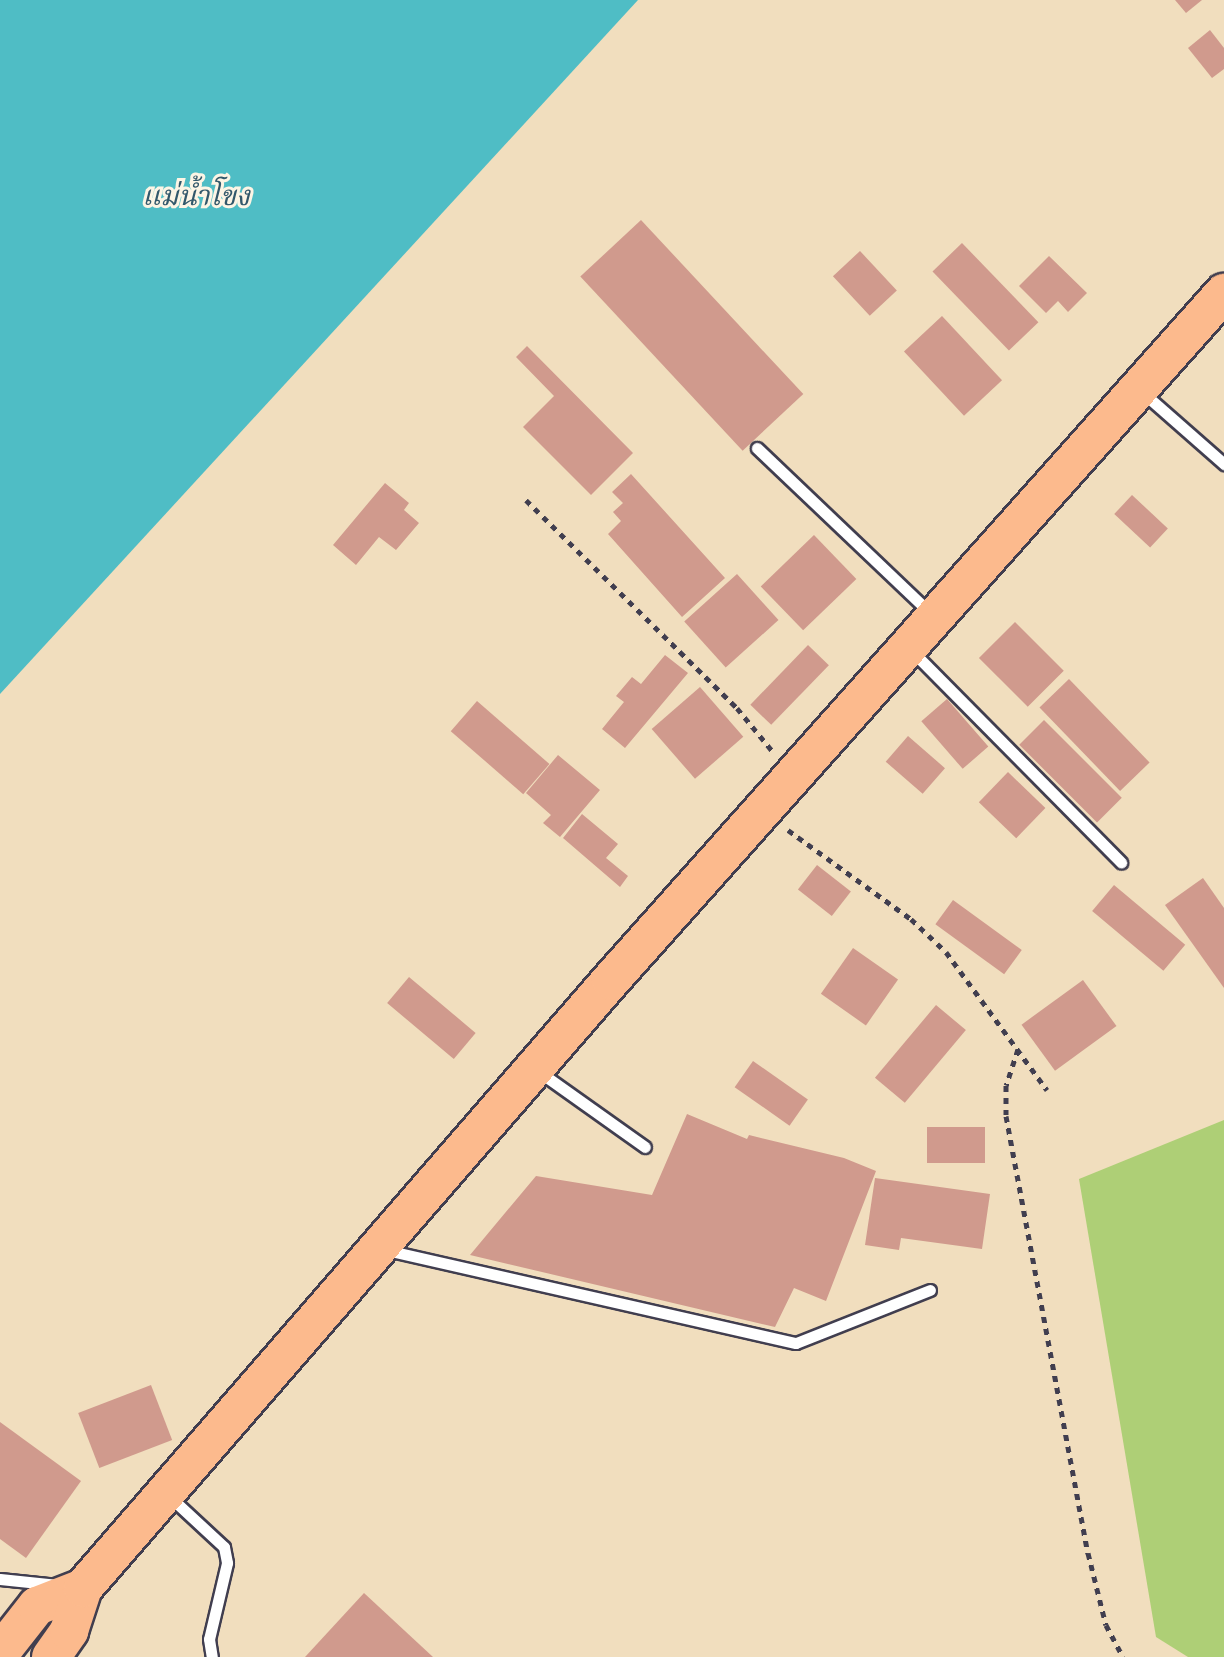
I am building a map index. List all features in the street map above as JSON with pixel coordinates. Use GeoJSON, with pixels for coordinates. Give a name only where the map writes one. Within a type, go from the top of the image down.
{"type":"FeatureCollection","features":[{"type":"Feature","properties":{"kind":"highway"},"geometry":{"type":"LineString","coordinates":[[51,1657],[69,1631],[83,1588],[792,775],[1224,293]]}},
{"type":"Feature","properties":{"kind":"highway"},"geometry":{"type":"LineString","coordinates":[[0,1653],[37,1606],[83,1588]]}},
{"type":"Feature","properties":{"kind":"lane"},"geometry":{"type":"LineString","coordinates":[[1138,388],[1224,464]]}},
{"type":"Feature","properties":{"kind":"lane"},"geometry":{"type":"LineString","coordinates":[[757,448],[933,616]]}},
{"type":"Feature","properties":{"kind":"lane"},"geometry":{"type":"LineString","coordinates":[[907,646],[1121,862]]}},
{"type":"Feature","properties":{"kind":"lane"},"geometry":{"type":"LineString","coordinates":[[535,1068],[645,1147]]}},
{"type":"Feature","properties":{"kind":"lane"},"geometry":{"type":"LineString","coordinates":[[378,1248],[796,1343],[930,1290]]}},
{"type":"Feature","properties":{"kind":"lane"},"geometry":{"type":"LineString","coordinates":[[165,1493],[224,1547],[227,1563],[209,1639],[212,1657]]}},
{"type":"Feature","properties":{"kind":"lane"},"geometry":{"type":"LineString","coordinates":[[0,1579],[83,1588]]}},
{"type":"Feature","properties":{"kind":"path"},"geometry":{"type":"LineString","coordinates":[[526,500],[737,708],[792,775]]}},
{"type":"Feature","properties":{"kind":"path"},"geometry":{"type":"LineString","coordinates":[[761,811],[911,919],[946,952],[1047,1090]]}},
{"type":"Feature","properties":{"kind":"path"},"geometry":{"type":"LineString","coordinates":[[1018,1049],[1006,1085],[1006,1116],[1088,1553],[1106,1625],[1123,1657]]}},
{"type":"Feature","properties":{"kind":"green space"},"geometry":{"type":"Polygon","coordinates":[[[1224,1120],[1224,1657],[1188,1657],[1156,1637],[1079,1179],[1224,1120]]]}},
{"type":"Feature","properties":{"kind":"water","name":"แม่น้ำโขง"},"geometry":{"type":"Polygon","coordinates":[[[0,0],[638,0],[0,694],[0,0]]]}},
{"type":"Feature","properties":{"kind":"building"},"geometry":{"type":"Polygon","coordinates":[[[1175,0],[1202,0],[1186,13],[1175,0]]]}},
{"type":"Feature","properties":{"kind":"building"},"geometry":{"type":"Polygon","coordinates":[[[1210,30],[1224,48],[1224,69],[1212,78],[1188,48],[1210,30]]]}},
{"type":"Feature","properties":{"kind":"building"},"geometry":{"type":"Polygon","coordinates":[[[641,220],[803,394],[743,451],[580,277],[641,220]]]}},
{"type":"Feature","properties":{"kind":"building"},"geometry":{"type":"Polygon","coordinates":[[[962,243],[1038,322],[1009,351],[933,271],[962,243]]]}},
{"type":"Feature","properties":{"kind":"building"},"geometry":{"type":"Polygon","coordinates":[[[860,251],[897,290],[870,316],[833,276],[860,251]]]}},
{"type":"Feature","properties":{"kind":"building"},"geometry":{"type":"Polygon","coordinates":[[[1049,256],[1087,293],[1068,312],[1058,301],[1046,313],[1019,286],[1049,256]]]}},
{"type":"Feature","properties":{"kind":"building"},"geometry":{"type":"Polygon","coordinates":[[[942,316],[1002,380],[964,416],[904,351],[942,316]]]}},
{"type":"Feature","properties":{"kind":"building"},"geometry":{"type":"Polygon","coordinates":[[[527,346],[633,453],[591,495],[523,427],[554,396],[516,357],[527,346]]]}},
{"type":"Feature","properties":{"kind":"building"},"geometry":{"type":"Polygon","coordinates":[[[631,474],[725,578],[682,617],[608,534],[621,521],[613,512],[623,503],[612,492],[631,474]]]}},
{"type":"Feature","properties":{"kind":"building"},"geometry":{"type":"Polygon","coordinates":[[[385,483],[409,503],[404,510],[419,523],[396,550],[379,537],[356,565],[333,545],[385,483]]]}},
{"type":"Feature","properties":{"kind":"building"},"geometry":{"type":"Polygon","coordinates":[[[1132,495],[1168,528],[1150,547],[1114,514],[1132,495]]]}},
{"type":"Feature","properties":{"kind":"building"},"geometry":{"type":"Polygon","coordinates":[[[814,535],[856,579],[803,630],[761,586],[814,535]]]}},
{"type":"Feature","properties":{"kind":"building"},"geometry":{"type":"Polygon","coordinates":[[[737,574],[778,620],[726,668],[684,622],[737,574]]]}},
{"type":"Feature","properties":{"kind":"building"},"geometry":{"type":"Polygon","coordinates":[[[1015,622],[1064,671],[1028,707],[979,658],[1015,622]]]}},
{"type":"Feature","properties":{"kind":"building"},"geometry":{"type":"Polygon","coordinates":[[[808,645],[829,665],[771,725],[750,705],[808,645]]]}},
{"type":"Feature","properties":{"kind":"building"},"geometry":{"type":"Polygon","coordinates":[[[665,655],[688,673],[625,748],[602,729],[624,702],[616,696],[632,677],[641,684],[665,655]]]}},
{"type":"Feature","properties":{"kind":"building"},"geometry":{"type":"Polygon","coordinates":[[[1069,679],[1150,762],[1120,791],[1040,707],[1069,679]]]}},
{"type":"Feature","properties":{"kind":"building"},"geometry":{"type":"Polygon","coordinates":[[[700,687],[743,737],[695,779],[652,729],[700,687]]]}},
{"type":"Feature","properties":{"kind":"building"},"geometry":{"type":"Polygon","coordinates":[[[947,699],[988,747],[963,769],[921,721],[947,699]]]}},
{"type":"Feature","properties":{"kind":"building"},"geometry":{"type":"Polygon","coordinates":[[[477,701],[549,764],[523,794],[451,731],[477,701]]]}},
{"type":"Feature","properties":{"kind":"building"},"geometry":{"type":"Polygon","coordinates":[[[1044,720],[1122,798],[1097,823],[1019,745],[1044,720]]]}},
{"type":"Feature","properties":{"kind":"building"},"geometry":{"type":"Polygon","coordinates":[[[908,736],[945,768],[923,794],[886,762],[908,736]]]}},
{"type":"Feature","properties":{"kind":"building"},"geometry":{"type":"Polygon","coordinates":[[[558,755],[600,790],[560,837],[543,823],[551,815],[526,793],[558,755]]]}},
{"type":"Feature","properties":{"kind":"building"},"geometry":{"type":"Polygon","coordinates":[[[1008,772],[1045,808],[1016,838],[979,802],[1008,772]]]}},
{"type":"Feature","properties":{"kind":"building"},"geometry":{"type":"Polygon","coordinates":[[[582,814],[618,844],[606,858],[628,876],[620,887],[563,838],[582,814]]]}},
{"type":"Feature","properties":{"kind":"building"},"geometry":{"type":"Polygon","coordinates":[[[817,865],[851,891],[832,916],[798,889],[817,865]]]}},
{"type":"Feature","properties":{"kind":"building"},"geometry":{"type":"Polygon","coordinates":[[[1203,878],[1224,908],[1224,988],[1165,905],[1203,878]]]}},
{"type":"Feature","properties":{"kind":"building"},"geometry":{"type":"Polygon","coordinates":[[[1114,885],[1185,945],[1163,971],[1092,911],[1114,885]]]}},
{"type":"Feature","properties":{"kind":"building"},"geometry":{"type":"Polygon","coordinates":[[[953,900],[1022,950],[1004,974],[935,924],[953,900]]]}},
{"type":"Feature","properties":{"kind":"building"},"geometry":{"type":"Polygon","coordinates":[[[853,948],[898,980],[866,1025],[821,994],[853,948]]]}},
{"type":"Feature","properties":{"kind":"building"},"geometry":{"type":"Polygon","coordinates":[[[409,977],[476,1033],[454,1059],[387,1003],[409,977]]]}},
{"type":"Feature","properties":{"kind":"building"},"geometry":{"type":"Polygon","coordinates":[[[1083,980],[1117,1026],[1055,1071],[1022,1025],[1083,980]]]}},
{"type":"Feature","properties":{"kind":"building"},"geometry":{"type":"Polygon","coordinates":[[[936,1005],[966,1030],[905,1103],[875,1078],[936,1005]]]}},
{"type":"Feature","properties":{"kind":"building"},"geometry":{"type":"Polygon","coordinates":[[[753,1061],[808,1099],[790,1126],[735,1087],[753,1061]]]}},
{"type":"Feature","properties":{"kind":"building"},"geometry":{"type":"Polygon","coordinates":[[[687,1114],[747,1139],[749,1135],[844,1158],[876,1171],[826,1301],[794,1288],[775,1327],[470,1255],[536,1176],[652,1195],[687,1114]]]}},
{"type":"Feature","properties":{"kind":"building"},"geometry":{"type":"Polygon","coordinates":[[[927,1127],[985,1127],[985,1163],[927,1163],[927,1127]]]}},
{"type":"Feature","properties":{"kind":"building"},"geometry":{"type":"Polygon","coordinates":[[[875,1178],[990,1194],[982,1249],[901,1238],[899,1250],[865,1245],[875,1178]]]}},
{"type":"Feature","properties":{"kind":"building"},"geometry":{"type":"Polygon","coordinates":[[[151,1385],[172,1440],[99,1468],[78,1413],[151,1385]]]}},
{"type":"Feature","properties":{"kind":"building"},"geometry":{"type":"Polygon","coordinates":[[[0,1422],[81,1481],[26,1558],[0,1539],[0,1422]]]}},
{"type":"Feature","properties":{"kind":"building"},"geometry":{"type":"Polygon","coordinates":[[[364,1593],[433,1657],[305,1657],[364,1593]]]}}]}
